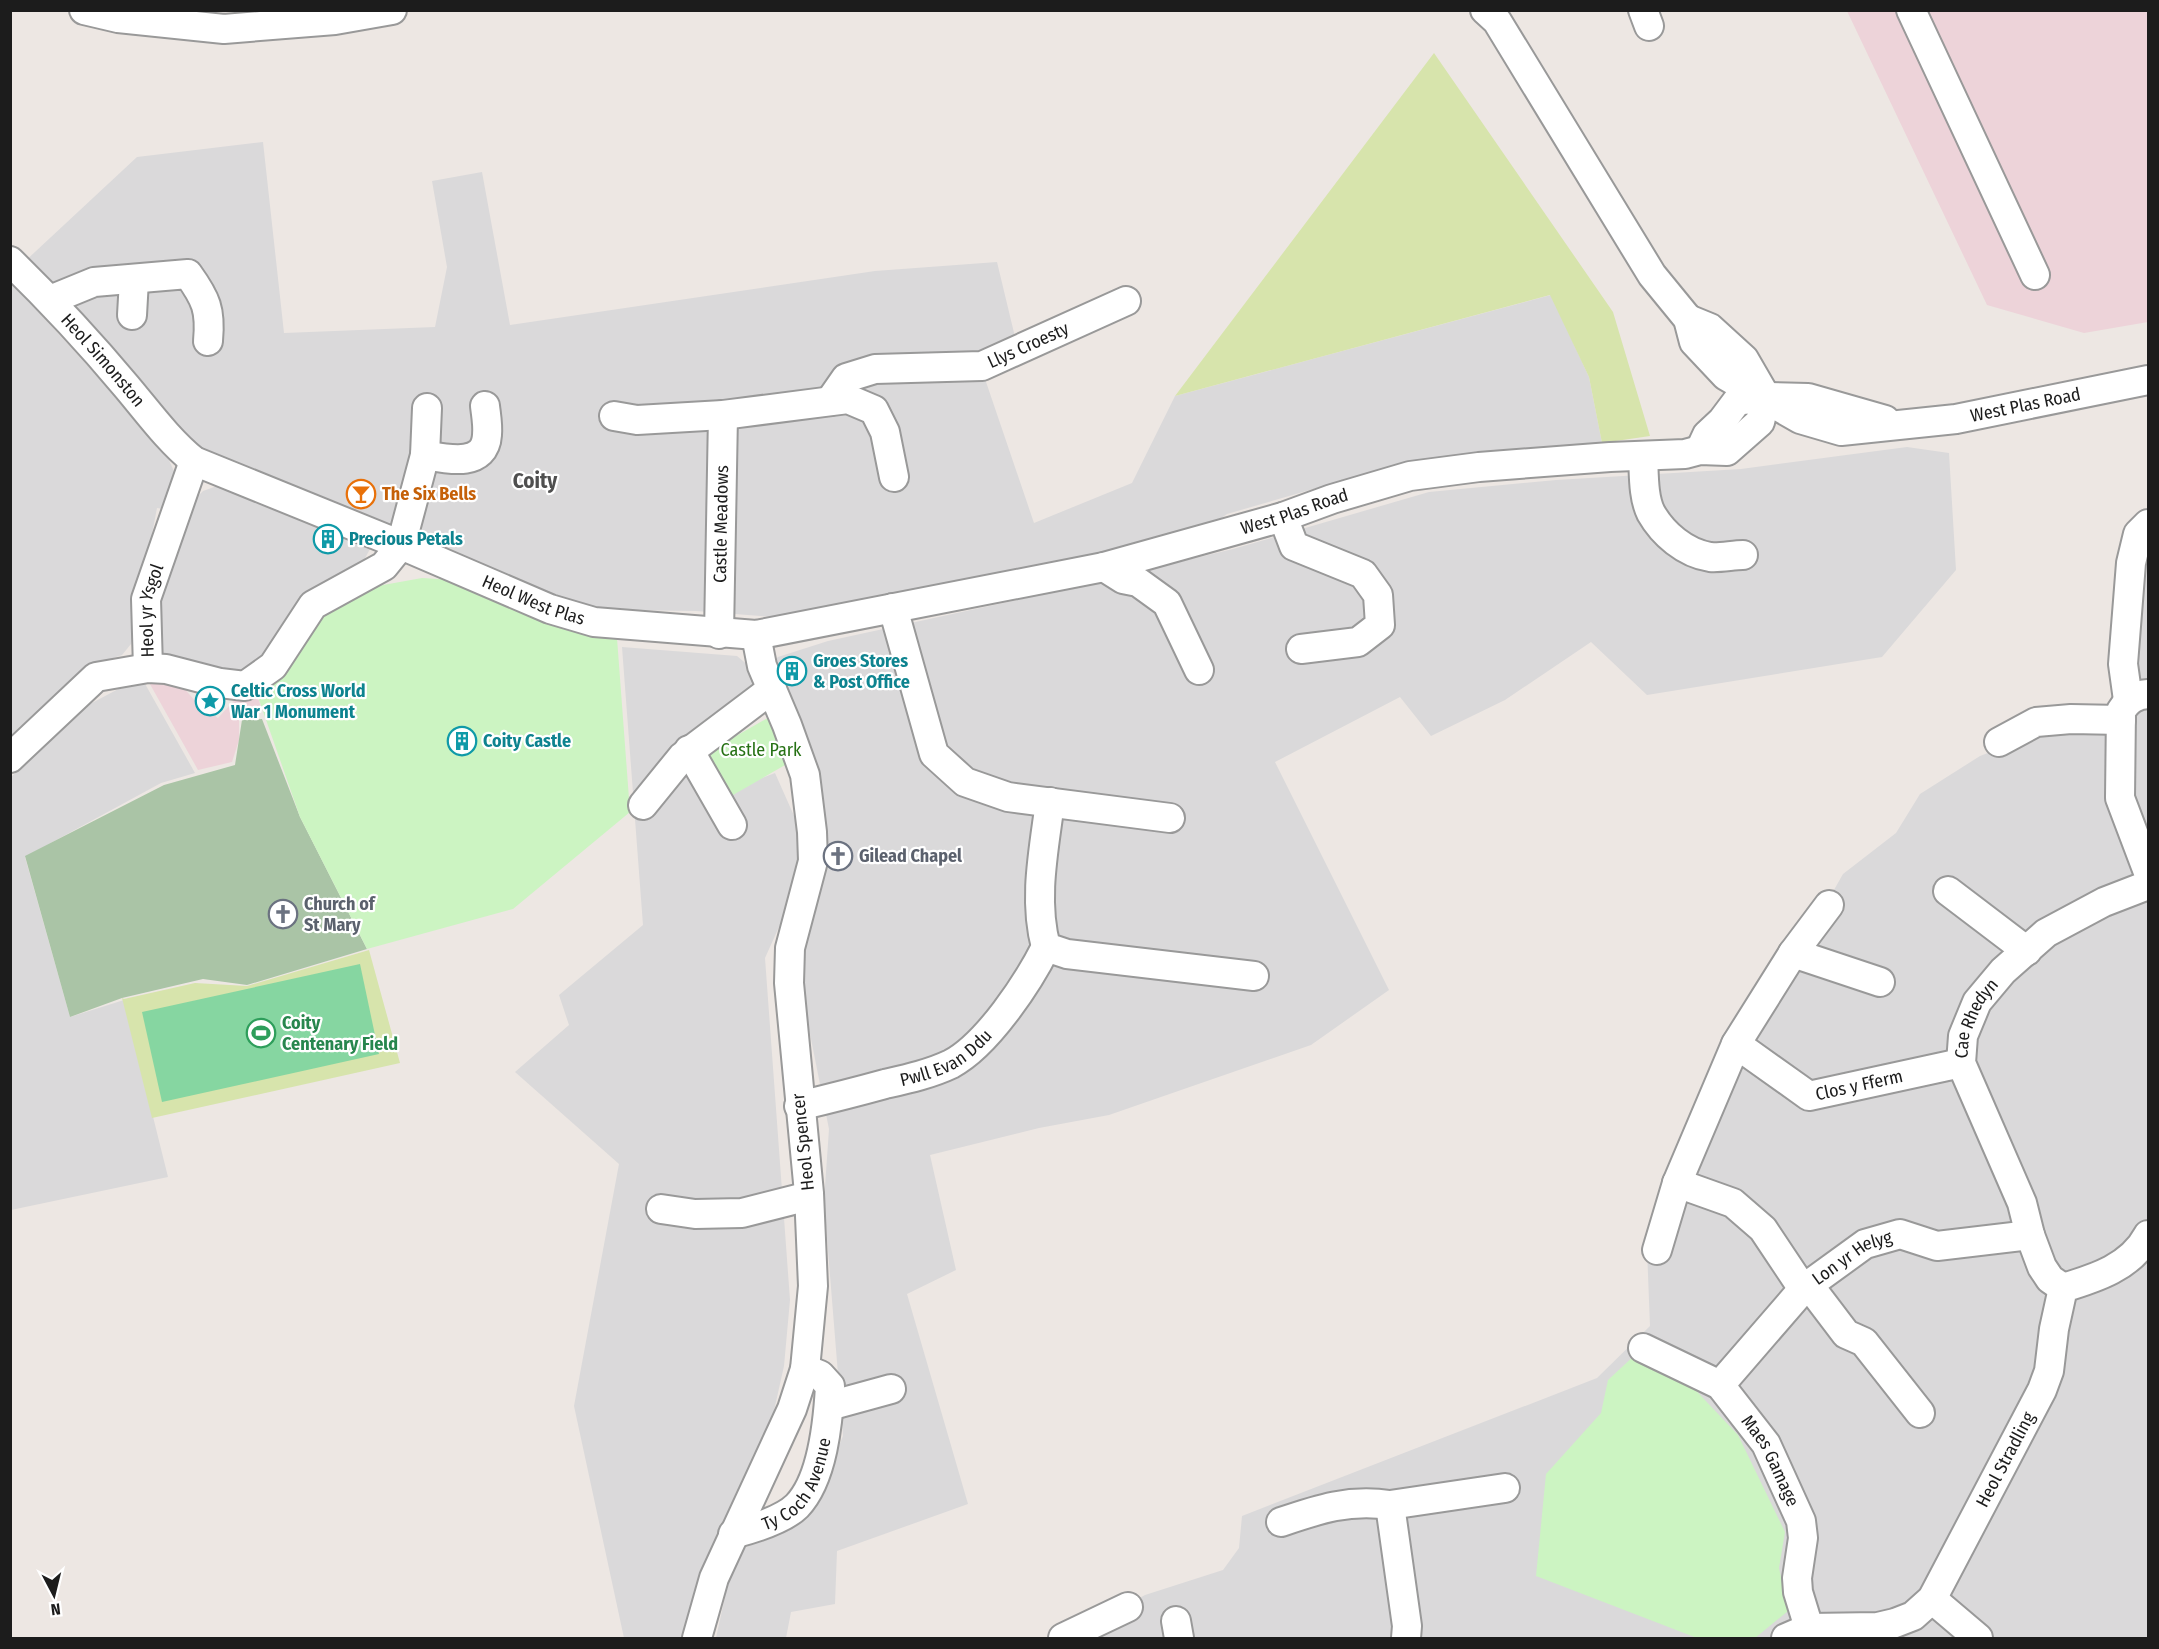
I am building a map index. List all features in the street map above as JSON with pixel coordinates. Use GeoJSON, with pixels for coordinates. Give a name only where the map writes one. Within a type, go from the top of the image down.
{"type":"FeatureCollection","features":[{"type":"Feature","properties":{"kind":"street"},"geometry":{"type":"LineString","coordinates":[[84,10],[118,18],[224,29],[336,20],[392,10]]}},
{"type":"Feature","properties":{"kind":"street"},"geometry":{"type":"LineString","coordinates":[[1911,10],[2035,275]]}},
{"type":"Feature","properties":{"kind":"street"},"geometry":{"type":"LineString","coordinates":[[1493,14],[1652,275],[1688,319],[1710,328],[1744,359],[1766,398]]}},
{"type":"Feature","properties":{"kind":"street","name":"Heol Simonston"},"geometry":{"type":"LineString","coordinates":[[20,270],[126,385],[177,447],[194,461]]}},
{"type":"Feature","properties":{"kind":"street"},"geometry":{"type":"LineString","coordinates":[[50,300],[94,282],[188,274],[208,307],[210,321],[208,341]]}},
{"type":"Feature","properties":{"kind":"street"},"geometry":{"type":"LineString","coordinates":[[132,315],[134,280]]}},
{"type":"Feature","properties":{"kind":"street","name":"Llys Croesty"},"geometry":{"type":"LineString","coordinates":[[830,401],[846,378],[875,369],[982,366],[1126,301]]}},
{"type":"Feature","properties":{"kind":"street","name":"West Plas Road"},"geometry":{"type":"LineString","coordinates":[[893,608],[1104,567],[1282,517],[1332,499],[1410,476],[1479,467],[1685,454],[1700,450],[1707,435],[1722,421],[1737,401],[1766,398],[1800,419],[1841,431],[1956,419],[2148,380]]}},
{"type":"Feature","properties":{"kind":"street"},"geometry":{"type":"LineString","coordinates":[[630,426],[848,399],[874,410],[885,432],[894,477]]}},
{"type":"Feature","properties":{"kind":"street"},"geometry":{"type":"LineString","coordinates":[[425,455],[448,460],[474,458],[482,451],[485,444],[487,434],[485,406]]}},
{"type":"Feature","properties":{"kind":"street"},"geometry":{"type":"LineString","coordinates":[[148,668],[166,669],[220,683],[245,686],[273,666],[313,605],[384,566],[401,544],[425,455],[427,408]]}},
{"type":"Feature","properties":{"kind":"street","name":"Castle Meadows"},"geometry":{"type":"LineString","coordinates":[[719,634],[723,415]]}},
{"type":"Feature","properties":{"kind":"street"},"geometry":{"type":"LineString","coordinates":[[1642,456],[1650,512],[1669,536],[1689,551],[1711,557],[1743,555]]}},
{"type":"Feature","properties":{"kind":"street","name":"Heol West Plas"},"geometry":{"type":"LineString","coordinates":[[194,461],[401,544],[550,609],[594,622],[719,634],[756,635],[893,608]]}},
{"type":"Feature","properties":{"kind":"street","name":"Heol yr Ysgol"},"geometry":{"type":"LineString","coordinates":[[10,758],[96,677],[148,668],[146,599],[194,461]]}},
{"type":"Feature","properties":{"kind":"street"},"geometry":{"type":"LineString","coordinates":[[1282,517],[1294,546],[1363,574],[1378,595],[1380,625],[1358,642],[1301,649]]}},
{"type":"Feature","properties":{"kind":"street"},"geometry":{"type":"LineString","coordinates":[[2148,524],[2138,534],[2132,563],[2122,664],[2132,705],[2120,798],[2148,872]]}},
{"type":"Feature","properties":{"kind":"street"},"geometry":{"type":"LineString","coordinates":[[1104,567],[1123,579],[1138,582],[1167,603],[1199,670]]}},
{"type":"Feature","properties":{"kind":"street"},"geometry":{"type":"LineString","coordinates":[[893,608],[934,754],[965,782],[1008,796],[1170,815]]}},
{"type":"Feature","properties":{"kind":"street","name":"Heol Spencer"},"geometry":{"type":"LineString","coordinates":[[697,1638],[714,1578],[792,1409],[805,1369],[813,1286],[809,1196],[789,983],[790,948],[813,861],[812,832],[805,776],[788,725],[762,666],[756,635]]}},
{"type":"Feature","properties":{"kind":"street"},"geometry":{"type":"LineString","coordinates":[[643,805],[689,750],[772,689]]}},
{"type":"Feature","properties":{"kind":"street"},"geometry":{"type":"LineString","coordinates":[[1999,742],[2036,722],[2071,718],[2132,705]]}},
{"type":"Feature","properties":{"kind":"street"},"geometry":{"type":"LineString","coordinates":[[689,750],[732,825]]}},
{"type":"Feature","properties":{"kind":"street"},"geometry":{"type":"LineString","coordinates":[[1050,802],[1041,865],[1042,933],[1046,947],[1067,954],[1254,976]]}},
{"type":"Feature","properties":{"kind":"street","name":"Cae Rhedyn"},"geometry":{"type":"LineString","coordinates":[[2063,1288],[2050,1279],[2042,1267],[2030,1235],[2022,1203],[1961,1063],[1963,1036],[1977,1002],[2003,971],[2046,933],[2104,902],[2148,885]]}},
{"type":"Feature","properties":{"kind":"street"},"geometry":{"type":"LineString","coordinates":[[1948,891],[2027,951]]}},
{"type":"Feature","properties":{"kind":"street"},"geometry":{"type":"LineString","coordinates":[[1656,1250],[1677,1183],[1736,1044],[1793,953],[1829,905]]}},
{"type":"Feature","properties":{"kind":"street","name":"Pwll Evan Ddu"},"geometry":{"type":"LineString","coordinates":[[800,1106],[930,1072],[952,1063],[975,1047],[993,1026],[1021,989],[1046,947]]}},
{"type":"Feature","properties":{"kind":"street"},"geometry":{"type":"LineString","coordinates":[[1793,953],[1880,982]]}},
{"type":"Feature","properties":{"kind":"street","name":"Clos y Fferm"},"geometry":{"type":"LineString","coordinates":[[1736,1044],[1809,1096],[1961,1063]]}},
{"type":"Feature","properties":{"kind":"street"},"geometry":{"type":"LineString","coordinates":[[1677,1183],[1733,1203],[1763,1229],[1846,1334],[1864,1342],[1920,1413]]}},
{"type":"Feature","properties":{"kind":"street"},"geometry":{"type":"LineString","coordinates":[[661,1209],[695,1214],[742,1213],[809,1196]]}},
{"type":"Feature","properties":{"kind":"street","name":"Lon yr Helyg"},"geometry":{"type":"LineString","coordinates":[[1720,1386],[1806,1286],[1865,1244],[1900,1234],[1937,1246],[2030,1235]]}},
{"type":"Feature","properties":{"kind":"street"},"geometry":{"type":"LineString","coordinates":[[2063,1288],[2106,1272],[2129,1259],[2147,1244]]}},
{"type":"Feature","properties":{"kind":"street","name":"Heol Stradling"},"geometry":{"type":"LineString","coordinates":[[1798,1633],[1878,1627],[1895,1623],[1913,1616],[1932,1599],[2042,1390],[2049,1371],[2054,1329],[2063,1288]]}},
{"type":"Feature","properties":{"kind":"street","name":"Maes Gamage"},"geometry":{"type":"LineString","coordinates":[[1642,1348],[1720,1386],[1766,1444],[1801,1521],[1803,1538],[1797,1578],[1798,1633]]}},
{"type":"Feature","properties":{"kind":"street","name":"Ty Coch Avenue"},"geometry":{"type":"LineString","coordinates":[[733,1534],[771,1521],[796,1507],[811,1485],[820,1461],[830,1386],[820,1375],[805,1369]]}},
{"type":"Feature","properties":{"kind":"street","name":"Ty Coch Avenue"},"geometry":{"type":"LineString","coordinates":[[829,1406],[891,1389]]}},
{"type":"Feature","properties":{"kind":"street"},"geometry":{"type":"LineString","coordinates":[[1281,1522],[1312,1511],[1348,1503],[1368,1502],[1390,1505],[1505,1488]]}},
{"type":"Feature","properties":{"kind":"street"},"geometry":{"type":"LineString","coordinates":[[1390,1505],[1407,1626],[1406,1638]]}},
{"type":"Feature","properties":{"kind":"street"},"geometry":{"type":"LineString","coordinates":[[1932,1599],[1978,1638]]}},
{"type":"Feature","properties":{"kind":"street"},"geometry":{"type":"LineString","coordinates":[[1063,1638],[1128,1607]]}},
{"type":"Feature","properties":{"kind":"shaded area"},"geometry":{"type":"Polygon","coordinates":[[[1847,11],[2148,11],[2148,322],[2084,333],[1987,305],[1847,11]]]}},
{"type":"Feature","properties":{"kind":"shaded area"},"geometry":{"type":"Polygon","coordinates":[[[263,142],[284,333],[435,327],[447,267],[432,181],[482,172],[510,325],[875,271],[997,262],[1015,337],[983,373],[1034,523],[1132,483],[1175,396],[1551,295],[1589,377],[1602,443],[1379,470],[1227,514],[1203,531],[1032,575],[945,583],[799,619],[696,611],[619,610],[565,605],[188,445],[21,265],[137,157],[263,142]]]}},
{"type":"Feature","properties":{"kind":"shaded area"},"geometry":{"type":"Polygon","coordinates":[[[10,281],[164,449],[177,478],[171,510],[157,508],[131,644],[122,655],[93,665],[10,740],[10,281]]]}},
{"type":"Feature","properties":{"kind":"shaded area"},"geometry":{"type":"Polygon","coordinates":[[[1907,447],[1949,453],[1956,570],[1882,657],[1647,695],[1591,642],[1505,700],[1431,736],[1400,697],[1275,762],[1389,990],[1311,1045],[1109,1115],[1039,1128],[930,1155],[956,1270],[907,1294],[968,1504],[837,1551],[835,1604],[791,1612],[786,1638],[716,1638],[731,1569],[745,1548],[775,1531],[824,1482],[843,1436],[824,1201],[829,1129],[797,969],[821,879],[773,662],[778,657],[828,641],[1054,592],[1233,549],[1429,492],[1556,480],[1741,469],[1907,447]]]}},
{"type":"Feature","properties":{"kind":"shaded area"},"geometry":{"type":"Polygon","coordinates":[[[217,486],[316,520],[370,549],[363,562],[270,658],[234,676],[164,662],[156,618],[190,504],[203,491],[217,486]]]}},
{"type":"Feature","properties":{"kind":"shaded area"},"geometry":{"type":"Polygon","coordinates":[[[2148,546],[2148,1638],[1067,1638],[1145,1595],[1223,1570],[1239,1548],[1242,1516],[1597,1378],[1650,1326],[1647,1249],[1759,1022],[1843,874],[1896,833],[1920,794],[1980,756],[2053,728],[2132,727],[2148,546]]]}},
{"type":"Feature","properties":{"kind":"shaded area"},"geometry":{"type":"Polygon","coordinates":[[[622,647],[737,656],[755,671],[758,684],[679,746],[701,802],[775,773],[795,818],[806,835],[797,887],[765,958],[790,1300],[784,1366],[769,1433],[684,1638],[624,1638],[574,1406],[619,1164],[515,1072],[569,1025],[559,995],[643,925],[622,647]]]}},
{"type":"Feature","properties":{"kind":"shaded area"},"geometry":{"type":"Polygon","coordinates":[[[146,677],[182,686],[197,703],[218,718],[253,680],[262,711],[239,717],[239,740],[232,762],[198,770],[146,677]]]}},
{"type":"Feature","properties":{"kind":"shaded area"},"geometry":{"type":"Polygon","coordinates":[[[144,682],[195,773],[161,783],[25,857],[70,1017],[124,1000],[168,1177],[11,1210],[10,778],[90,704],[124,686],[144,682]]]}},
{"type":"Feature","properties":{"kind":"green space"},"geometry":{"type":"Polygon","coordinates":[[[1434,53],[1613,312],[1650,436],[1602,443],[1589,377],[1550,295],[1175,396],[1434,53]]]}},
{"type":"Feature","properties":{"kind":"green space"},"geometry":{"type":"Polygon","coordinates":[[[422,578],[454,580],[534,618],[569,631],[617,638],[630,812],[513,909],[367,949],[300,817],[257,694],[321,616],[372,587],[422,578]]]}},
{"type":"Feature","properties":{"kind":"green space","name":"Castle Park"},"geometry":{"type":"Polygon","coordinates":[[[773,715],[799,757],[733,795],[711,765],[709,757],[715,748],[773,715]]]}},
{"type":"Feature","properties":{"kind":"green space"},"geometry":{"type":"Polygon","coordinates":[[[262,719],[300,817],[367,949],[247,985],[203,979],[122,998],[70,1017],[25,856],[164,785],[235,765],[242,720],[262,719]]]}},
{"type":"Feature","properties":{"kind":"green space","name":"Coity Centenary Field"},"geometry":{"type":"Polygon","coordinates":[[[369,950],[400,1063],[152,1118],[122,998],[195,983],[247,986],[369,950]]]}},
{"type":"Feature","properties":{"kind":"green space","name":"Coity Centenary Field"},"geometry":{"type":"Polygon","coordinates":[[[360,964],[379,1054],[162,1102],[142,1012],[360,964]]]}},
{"type":"Feature","properties":{"kind":"green space"},"geometry":{"type":"Polygon","coordinates":[[[1636,1354],[1686,1380],[1738,1435],[1785,1532],[1779,1568],[1788,1611],[1755,1638],[1697,1638],[1536,1576],[1546,1474],[1601,1413],[1608,1380],[1636,1354]]]}},
{"type":"Feature","properties":{"kind":"place","name":"The Six Bells"},"geometry":{"type":"Point","coordinates":[361,494]}},
{"type":"Feature","properties":{"kind":"place","name":"Precious Petals"},"geometry":{"type":"Point","coordinates":[328,539]}},
{"type":"Feature","properties":{"kind":"place","name":"Groes Stores & Post Office"},"geometry":{"type":"Point","coordinates":[792,671]}},
{"type":"Feature","properties":{"kind":"place","name":"Celtic Cross World War 1 Monument"},"geometry":{"type":"Point","coordinates":[210,701]}},
{"type":"Feature","properties":{"kind":"place","name":"Coity Castle"},"geometry":{"type":"Point","coordinates":[462,741]}},
{"type":"Feature","properties":{"kind":"place","name":"Gilead Chapel"},"geometry":{"type":"Point","coordinates":[838,856]}},
{"type":"Feature","properties":{"kind":"place","name":"Church of St Mary"},"geometry":{"type":"Point","coordinates":[283,914]}},
{"type":"Feature","properties":{"kind":"place","name":"Coity Centenary Field"},"geometry":{"type":"Point","coordinates":[261,1033]}},
{"type":"Feature","properties":{"kind":"district","name":"Coity"},"geometry":{"type":"Point","coordinates":[535,481]}}]}
